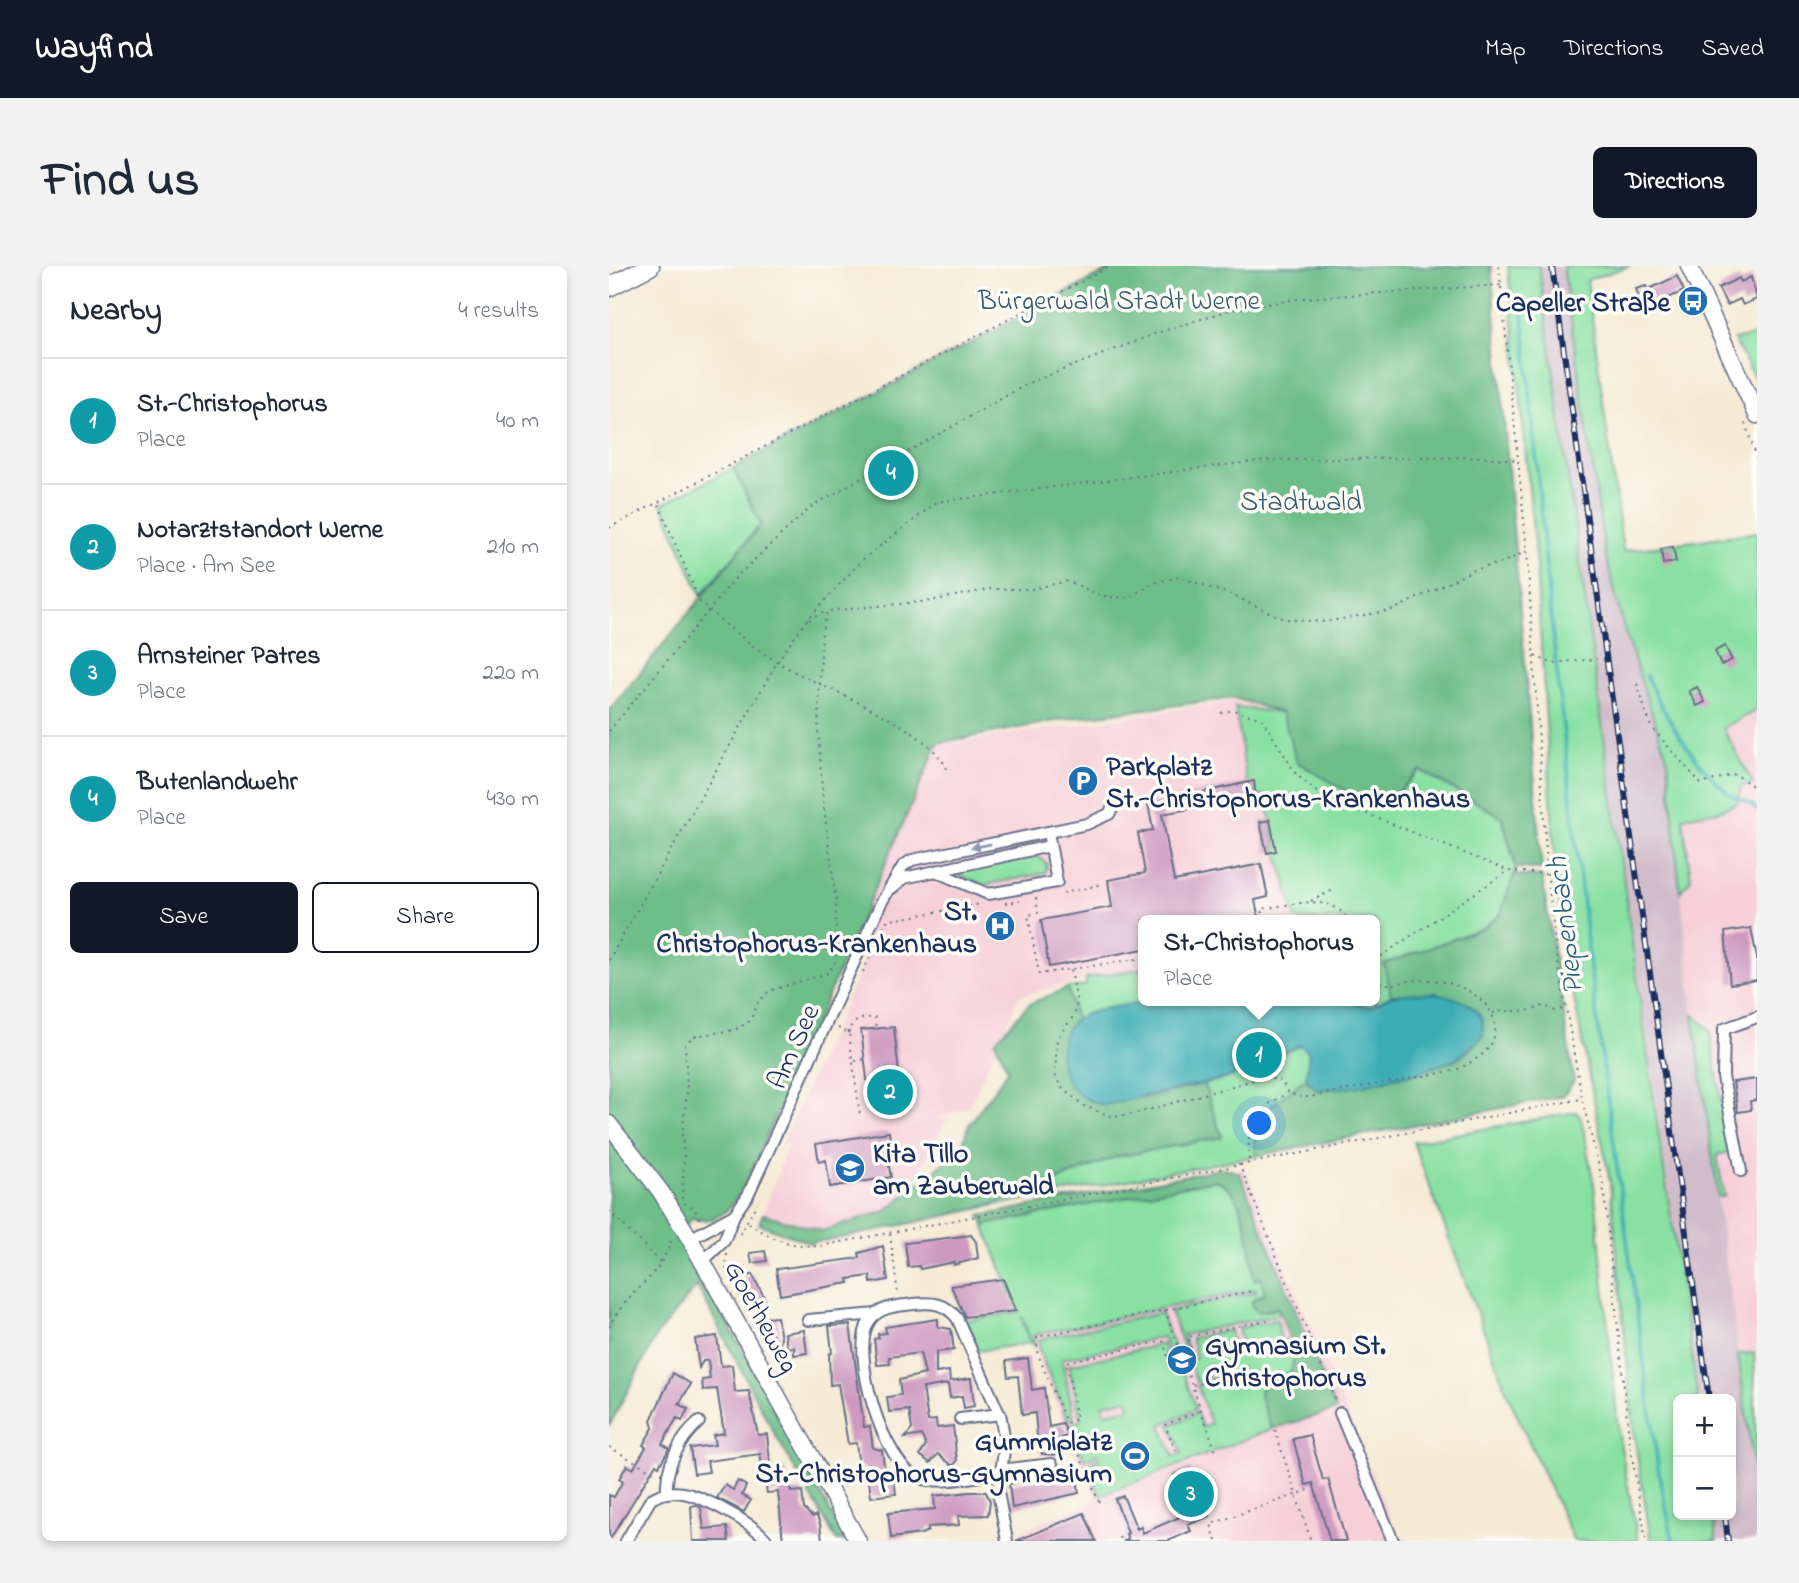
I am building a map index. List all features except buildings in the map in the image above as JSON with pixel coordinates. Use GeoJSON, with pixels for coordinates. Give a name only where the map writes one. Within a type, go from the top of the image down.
{"type":"FeatureCollection","features":[{"type":"Feature","properties":{"kind":"main road"},"geometry":{"type":"LineString","coordinates":[[609,287],[650,266]]}},
{"type":"Feature","properties":{"kind":"street"},"geometry":{"type":"LineString","coordinates":[[1689,266],[1757,413]]}},
{"type":"Feature","properties":{"kind":"street","name":"Am See"},"geometry":{"type":"LineString","coordinates":[[702,1262],[724,1241],[734,1215],[748,1195],[888,892],[903,866],[912,860],[1099,820],[1114,806]]}},
{"type":"Feature","properties":{"kind":"street"},"geometry":{"type":"LineString","coordinates":[[935,871],[988,894],[1057,881],[1048,832]]}},
{"type":"Feature","properties":{"kind":"street"},"geometry":{"type":"LineString","coordinates":[[888,892],[904,878],[1050,846]]}},
{"type":"Feature","properties":{"kind":"street"},"geometry":{"type":"LineString","coordinates":[[1741,1171],[1723,1077],[1724,1029],[1757,1017]]}},
{"type":"Feature","properties":{"kind":"street","name":"Goetheweg"},"geometry":{"type":"LineString","coordinates":[[609,1124],[677,1218],[858,1541]]}},
{"type":"Feature","properties":{"kind":"street"},"geometry":{"type":"LineString","coordinates":[[689,1239],[734,1215]]}},
{"type":"Feature","properties":{"kind":"street"},"geometry":{"type":"LineString","coordinates":[[808,1320],[876,1314],[899,1306],[930,1303],[951,1311],[963,1331],[1000,1414],[1005,1444],[998,1492],[1007,1541]]}},
{"type":"Feature","properties":{"kind":"street"},"geometry":{"type":"LineString","coordinates":[[876,1314],[865,1329],[863,1340],[869,1398],[902,1465],[916,1477],[930,1480],[1052,1464]]}},
{"type":"Feature","properties":{"kind":"street"},"geometry":{"type":"LineString","coordinates":[[1341,1413],[1394,1541]]}},
{"type":"Feature","properties":{"kind":"street"},"geometry":{"type":"LineString","coordinates":[[960,1419],[1000,1414]]}},
{"type":"Feature","properties":{"kind":"street"},"geometry":{"type":"LineString","coordinates":[[667,1493],[666,1478],[690,1429],[699,1422]]}},
{"type":"Feature","properties":{"kind":"street"},"geometry":{"type":"LineString","coordinates":[[626,1541],[647,1503],[667,1493],[692,1495],[757,1528],[767,1541]]}},
{"type":"Feature","properties":{"kind":"path"},"geometry":{"type":"LineString","coordinates":[[609,528],[1111,266]]}},
{"type":"Feature","properties":{"kind":"path"},"geometry":{"type":"LineString","coordinates":[[1499,266],[1527,551],[1547,874],[1556,951],[1582,1099],[1603,1183],[1629,1437],[1646,1541]]}},
{"type":"Feature","properties":{"kind":"path"},"geometry":{"type":"LineString","coordinates":[[609,731],[738,575],[812,506],[1029,383],[1157,333],[1230,310],[1304,298],[1501,285]]}},
{"type":"Feature","properties":{"kind":"path"},"geometry":{"type":"LineString","coordinates":[[609,960],[777,662],[806,621],[862,560],[937,502],[1265,460],[1479,457],[1518,460]]}},
{"type":"Feature","properties":{"kind":"path"},"geometry":{"type":"LineString","coordinates":[[658,502],[700,602],[777,662],[821,686],[862,703],[899,726],[942,759],[947,769]]}},
{"type":"Feature","properties":{"kind":"path"},"geometry":{"type":"LineString","coordinates":[[806,621],[827,611],[930,601],[968,592],[1032,589],[1068,581],[1102,596],[1129,598],[1153,583],[1179,577],[1232,595],[1284,619],[1324,622],[1393,610],[1474,570],[1527,551]]}},
{"type":"Feature","properties":{"kind":"path"},"geometry":{"type":"LineString","coordinates":[[609,1327],[615,1315],[662,1265],[677,1218],[684,1184],[682,1137],[687,1090],[685,1044],[694,1036],[736,1030],[750,1021],[757,1004],[769,991],[828,973],[835,963],[836,900],[823,801],[818,730],[822,631],[827,611]]}},
{"type":"Feature","properties":{"kind":"path"},"geometry":{"type":"LineString","coordinates":[[1535,656],[1551,663],[1597,659]]}},
{"type":"Feature","properties":{"kind":"path"},"geometry":{"type":"LineString","coordinates":[[1637,684],[1651,727],[1701,784],[1735,774],[1753,783],[1757,789]]}},
{"type":"Feature","properties":{"kind":"path"},"geometry":{"type":"LineString","coordinates":[[1221,713],[1233,710],[1262,719],[1296,774],[1320,795],[1509,871],[1547,874]]}},
{"type":"Feature","properties":{"kind":"path"},"geometry":{"type":"LineString","coordinates":[[1380,956],[1509,871]]}},
{"type":"Feature","properties":{"kind":"path"},"geometry":{"type":"LineString","coordinates":[[1263,915],[1262,909],[1310,902],[1333,890]]}},
{"type":"Feature","properties":{"kind":"path"},"geometry":{"type":"LineString","coordinates":[[1035,898],[1038,913],[1028,915],[1039,974],[1138,959]]}},
{"type":"Feature","properties":{"kind":"path"},"geometry":{"type":"LineString","coordinates":[[1310,902],[1340,909],[1344,915]]}},
{"type":"Feature","properties":{"kind":"path"},"geometry":{"type":"LineString","coordinates":[[859,981],[887,922],[985,904]]}},
{"type":"Feature","properties":{"kind":"path"},"geometry":{"type":"LineString","coordinates":[[1071,970],[1077,1002],[1075,1014],[1057,1039],[1055,1075],[1061,1087],[1084,1105],[1113,1117],[1134,1114],[1264,1077],[1281,1081],[1289,1093],[1303,1098],[1456,1070],[1472,1062],[1493,1042],[1496,1029],[1491,1013],[1477,997],[1454,984],[1417,980],[1387,985],[1380,982]]}},
{"type":"Feature","properties":{"kind":"path"},"geometry":{"type":"LineString","coordinates":[[1491,1013],[1509,1010],[1533,1012],[1544,1005],[1555,1010],[1568,1008]]}},
{"type":"Feature","properties":{"kind":"path"},"geometry":{"type":"LineString","coordinates":[[860,1116],[848,1029],[859,1020],[875,1017],[876,1030]]}},
{"type":"Feature","properties":{"kind":"path"},"geometry":{"type":"LineString","coordinates":[[837,1028],[849,1032]]}},
{"type":"Feature","properties":{"kind":"path"},"geometry":{"type":"LineString","coordinates":[[854,1061],[867,1059]]}},
{"type":"Feature","properties":{"kind":"path"},"geometry":{"type":"LineString","coordinates":[[883,1084],[888,1111]]}},
{"type":"Feature","properties":{"kind":"path"},"geometry":{"type":"LineString","coordinates":[[1249,1161],[1251,1125],[1258,1111],[1289,1093]]}},
{"type":"Feature","properties":{"kind":"path"},"geometry":{"type":"LineString","coordinates":[[748,1223],[766,1235],[798,1247],[821,1246],[1238,1163],[1582,1099]]}},
{"type":"Feature","properties":{"kind":"path"},"geometry":{"type":"LineString","coordinates":[[1238,1163],[1341,1413]]}},
{"type":"Feature","properties":{"kind":"path"},"geometry":{"type":"LineString","coordinates":[[740,1234],[758,1202]]}},
{"type":"Feature","properties":{"kind":"path"},"geometry":{"type":"LineString","coordinates":[[609,1211],[662,1265]]}},
{"type":"Feature","properties":{"kind":"path"},"geometry":{"type":"LineString","coordinates":[[890,1233],[899,1306]]}},
{"type":"Feature","properties":{"kind":"path"},"geometry":{"type":"LineString","coordinates":[[1099,1502],[1037,1352],[1037,1337],[1252,1291]]}},
{"type":"Feature","properties":{"kind":"path"},"geometry":{"type":"LineString","coordinates":[[1165,1310],[1216,1452]]}},
{"type":"Feature","properties":{"kind":"path"},"geometry":{"type":"LineString","coordinates":[[1066,1423],[1077,1419],[1066,1362],[1163,1341],[1170,1364],[1192,1357],[1188,1337],[1272,1319]]}},
{"type":"Feature","properties":{"kind":"path"},"geometry":{"type":"LineString","coordinates":[[1192,1385],[1212,1381],[1209,1369]]}},
{"type":"Feature","properties":{"kind":"path"},"geometry":{"type":"LineString","coordinates":[[1176,1451],[1165,1425],[1201,1409]]}},
{"type":"Feature","properties":{"kind":"path"},"geometry":{"type":"LineString","coordinates":[[1275,1430],[1311,1541]]}},
{"type":"Feature","properties":{"kind":"path"},"geometry":{"type":"LineString","coordinates":[[609,1447],[666,1478]]}},
{"type":"Feature","properties":{"kind":"path"},"geometry":{"type":"LineString","coordinates":[[1216,1541],[1211,1524],[1309,1490],[1310,1484]]}},
{"type":"Feature","properties":{"kind":"path"},"geometry":{"type":"LineString","coordinates":[[1119,1537],[1121,1541]]}},
{"type":"Feature","properties":{"kind":"shaded area"},"geometry":{"type":"Polygon","coordinates":[[[1539,266],[1563,266],[1605,553],[1624,629],[1668,761],[1693,1014],[1757,1494],[1757,1541],[1716,1541],[1714,1520],[1736,1520],[1736,1394],[1697,1394],[1539,266]]]}},
{"type":"Feature","properties":{"kind":"shaded area","name":"St. Christophorus-Krankenhaus"},"geometry":{"type":"Polygon","coordinates":[[[1234,701],[1252,706],[1296,915],[1138,915],[1138,969],[1020,995],[969,1107],[934,1119],[947,1118],[909,1192],[886,1211],[822,1231],[763,1214],[788,1144],[781,1145],[877,933],[852,936],[938,745],[1234,701]]]}},
{"type":"Feature","properties":{"kind":"shaded area"},"geometry":{"type":"Polygon","coordinates":[[[1757,710],[1757,1405],[1754,1353],[1738,1354],[1718,1197],[1724,1196],[1717,1154],[1728,1152],[1710,1030],[1693,1014],[1680,892],[1691,879],[1683,817],[1718,811],[1723,728],[1757,710]]]}},
{"type":"Feature","properties":{"kind":"shaded area","name":"Gymnasium St. Christophorus"},"geometry":{"type":"Polygon","coordinates":[[[1245,1168],[1400,1541],[1019,1541],[1016,1534],[1096,1500],[981,1220],[1245,1168]]]}},
{"type":"Feature","properties":{"kind":"green space","name":"Stadtwald"},"geometry":{"type":"Polygon","coordinates":[[[1117,266],[1491,266],[1542,869],[1516,868],[1502,817],[1420,770],[1399,791],[1363,801],[1297,762],[1282,713],[1234,698],[1066,719],[938,743],[748,1179],[732,1204],[719,1216],[702,1220],[692,1218],[679,1234],[846,1541],[837,1541],[773,1431],[697,1286],[658,1333],[609,1426],[609,711],[761,524],[733,468],[1117,266]]]}},
{"type":"Feature","properties":{"kind":"green space"},"geometry":{"type":"Polygon","coordinates":[[[1508,266],[1539,266],[1697,1394],[1673,1394],[1673,1520],[1714,1520],[1716,1541],[1651,1541],[1634,1434],[1610,1182],[1565,952],[1556,874],[1535,551],[1508,266]]]}},
{"type":"Feature","properties":{"kind":"green space"},"geometry":{"type":"Polygon","coordinates":[[[1563,266],[1630,266],[1587,280],[1623,551],[1757,532],[1757,710],[1723,728],[1753,783],[1741,787],[1737,803],[1718,811],[1683,817],[1691,879],[1680,892],[1668,761],[1624,629],[1605,553],[1563,266]]]}},
{"type":"Feature","properties":{"kind":"green space"},"geometry":{"type":"Polygon","coordinates":[[[1757,335],[1757,382],[1734,340],[1757,335]]]}},
{"type":"Feature","properties":{"kind":"green space"},"geometry":{"type":"Polygon","coordinates":[[[733,468],[761,524],[701,595],[662,504],[733,468]]]}},
{"type":"Feature","properties":{"kind":"green space"},"geometry":{"type":"Polygon","coordinates":[[[1235,707],[1282,713],[1297,762],[1399,791],[1419,770],[1502,817],[1516,868],[1510,896],[1500,915],[1483,928],[1385,964],[1391,996],[1380,1002],[1380,915],[1295,915],[1277,851],[1266,795],[1256,797],[1255,789],[1247,783],[1235,707]]]}},
{"type":"Feature","properties":{"kind":"green space"},"geometry":{"type":"Polygon","coordinates":[[[1038,856],[1047,864],[1046,872],[1041,874],[984,885],[958,875],[963,870],[1038,856]]]}},
{"type":"Feature","properties":{"kind":"green space"},"geometry":{"type":"Polygon","coordinates":[[[1514,875],[1542,877],[1574,1081],[1563,1096],[1255,1156],[1255,1127],[1270,1107],[1306,1078],[1308,1082],[1355,1087],[1455,1060],[1475,1046],[1483,1023],[1477,1013],[1456,1001],[1443,998],[1391,996],[1384,964],[1483,928],[1500,915],[1514,875]]]}},
{"type":"Feature","properties":{"kind":"green space"},"geometry":{"type":"Polygon","coordinates":[[[1138,969],[1138,1003],[1088,1013],[1076,1020],[1067,988],[1085,986],[1087,978],[1138,969]]]}},
{"type":"Feature","properties":{"kind":"green space"},"geometry":{"type":"Polygon","coordinates":[[[1067,988],[1076,1020],[1064,1038],[1062,1059],[1069,1079],[1081,1096],[1147,1098],[1204,1084],[1222,1137],[1115,1157],[1031,1191],[977,1209],[845,1237],[810,1243],[759,1224],[763,1214],[822,1231],[886,1211],[961,1149],[969,1125],[1008,1070],[995,1041],[1029,1004],[1067,988]]]}},
{"type":"Feature","properties":{"kind":"green space"},"geometry":{"type":"Polygon","coordinates":[[[1693,1014],[1710,1030],[1729,1152],[1717,1155],[1724,1197],[1718,1197],[1693,1014]]]}},
{"type":"Feature","properties":{"kind":"green space"},"geometry":{"type":"Polygon","coordinates":[[[1300,1045],[1309,1052],[1306,1078],[1270,1107],[1255,1127],[1255,1156],[977,1209],[1031,1191],[1115,1157],[1222,1137],[1204,1084],[1228,1078],[1300,1045]]]}},
{"type":"Feature","properties":{"kind":"green space"},"geometry":{"type":"Polygon","coordinates":[[[1576,1112],[1581,1118],[1594,1185],[1619,1437],[1638,1541],[1574,1541],[1508,1395],[1413,1142],[1576,1112]]]}},
{"type":"Feature","properties":{"kind":"green space"},"geometry":{"type":"Polygon","coordinates":[[[1223,1168],[1240,1173],[1336,1410],[1272,1429],[1261,1399],[1263,1385],[1268,1380],[1291,1372],[1295,1354],[1278,1308],[1259,1312],[1253,1308],[1252,1301],[1265,1294],[1261,1278],[1254,1280],[1249,1238],[1241,1208],[1226,1185],[1215,1180],[984,1225],[980,1216],[1223,1168]]]}},
{"type":"Feature","properties":{"kind":"green space"},"geometry":{"type":"Polygon","coordinates":[[[1215,1180],[1231,1190],[1245,1220],[1253,1251],[1255,1280],[1262,1278],[1265,1294],[1256,1298],[1268,1311],[1278,1308],[1282,1314],[1183,1335],[1189,1355],[1170,1311],[1257,1292],[1256,1289],[1034,1335],[1034,1348],[1021,1316],[1030,1343],[978,1351],[966,1320],[1019,1312],[984,1225],[1215,1180]]]}},
{"type":"Feature","properties":{"kind":"green space"},"geometry":{"type":"Polygon","coordinates":[[[1161,1313],[1178,1359],[1172,1361],[1163,1337],[1062,1359],[1074,1417],[1068,1420],[1039,1351],[1039,1339],[1161,1313]]]}},
{"type":"Feature","properties":{"kind":"green space"},"geometry":{"type":"Polygon","coordinates":[[[1277,1320],[1281,1341],[1287,1340],[1295,1354],[1291,1372],[1268,1380],[1261,1391],[1263,1407],[1272,1429],[1100,1496],[1087,1465],[1099,1459],[1097,1454],[1085,1460],[1070,1425],[1081,1420],[1069,1365],[1163,1344],[1168,1368],[1180,1364],[1196,1409],[1161,1425],[1174,1457],[1182,1453],[1170,1425],[1197,1413],[1202,1427],[1211,1424],[1197,1385],[1214,1382],[1211,1365],[1206,1366],[1209,1379],[1196,1382],[1189,1361],[1196,1358],[1191,1338],[1230,1330],[1234,1351],[1243,1349],[1238,1328],[1277,1320]],[[1128,1399],[1103,1404],[1105,1413],[1130,1408],[1128,1399]]]}},
{"type":"Feature","properties":{"kind":"green space"},"geometry":{"type":"Polygon","coordinates":[[[1754,1353],[1757,1494],[1738,1354],[1754,1353]]]}},
{"type":"Feature","properties":{"kind":"water"},"geometry":{"type":"Polygon","coordinates":[[[1410,993],[1435,993],[1462,1001],[1481,1018],[1482,1037],[1455,1060],[1420,1072],[1355,1087],[1316,1090],[1306,1078],[1309,1052],[1300,1045],[1228,1078],[1105,1105],[1078,1094],[1067,1080],[1062,1065],[1061,1049],[1065,1033],[1074,1021],[1095,1011],[1138,1004],[1138,1006],[1380,1006],[1380,1002],[1389,997],[1410,993]]]}},
{"type":"Feature","properties":{"kind":"waterway","name":"Piepenbach"},"geometry":{"type":"LineString","coordinates":[[1522,302],[1550,610],[1590,968],[1658,1467],[1673,1541]]}},
{"type":"Feature","properties":{"kind":"waterway"},"geometry":{"type":"LineString","coordinates":[[1646,676],[1671,723],[1701,765],[1726,791],[1757,810]]}},
{"type":"Feature","properties":{"kind":"railway"},"geometry":{"type":"LineString","coordinates":[[1552,266],[1708,1394]]}},
{"type":"Feature","properties":{"kind":"railway"},"geometry":{"type":"LineString","coordinates":[[1726,1520],[1728,1541]]}},
{"type":"Feature","properties":{"kind":"place","name":"Capeller Straße"},"geometry":{"type":"Point","coordinates":[1693,301]}},
{"type":"Feature","properties":{"kind":"place","name":"Butenlandwehr"},"geometry":{"type":"Point","coordinates":[891,473]}},
{"type":"Feature","properties":{"kind":"place","name":"Parkplatz St.-Christophorus-Krankenhaus"},"geometry":{"type":"Point","coordinates":[1083,781]}},
{"type":"Feature","properties":{"kind":"place","name":"St. Christophorus-Krankenhaus"},"geometry":{"type":"Point","coordinates":[1000,926]}},
{"type":"Feature","properties":{"kind":"place","name":"St.-Christophorus"},"geometry":{"type":"Point","coordinates":[1259,1055]}},
{"type":"Feature","properties":{"kind":"place","name":"Notarztstandort Werne"},"geometry":{"type":"Point","coordinates":[890,1092]}},
{"type":"Feature","properties":{"kind":"place","name":"Kita Tillo am Zauberwald"},"geometry":{"type":"Point","coordinates":[850,1168]}},
{"type":"Feature","properties":{"kind":"place","name":"Gymnasium St. Christophorus"},"geometry":{"type":"Point","coordinates":[1182,1360]}},
{"type":"Feature","properties":{"kind":"place","name":"Gummiplatz St.-Christophorus-Gymnasium"},"geometry":{"type":"Point","coordinates":[1135,1456]}},
{"type":"Feature","properties":{"kind":"place","name":"Arnsteiner Patres"},"geometry":{"type":"Point","coordinates":[1191,1494]}},
{"type":"Feature","properties":{"kind":"park label","name":"Bürgerwald Stadt Werne"},"geometry":{"type":"Point","coordinates":[1119,299]}}]}
